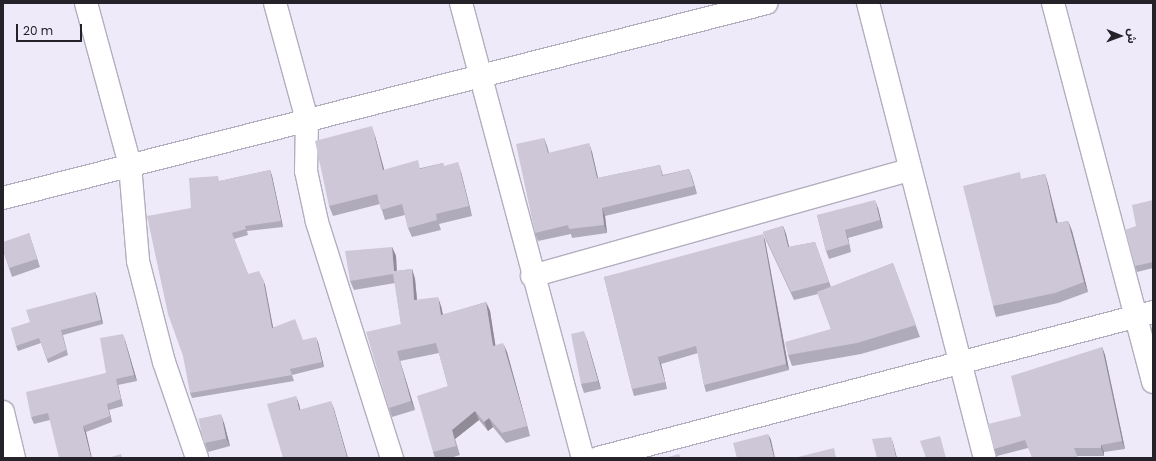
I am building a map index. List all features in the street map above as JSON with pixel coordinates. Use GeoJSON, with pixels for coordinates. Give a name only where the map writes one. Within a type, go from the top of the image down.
{"type":"FeatureCollection","features":[{"type":"Feature","properties":{"kind":"street"},"geometry":{"type":"LineString","coordinates":[[86,3],[130,165],[138,261],[164,362],[197,458]]}},
{"type":"Feature","properties":{"kind":"street"},"geometry":{"type":"LineString","coordinates":[[275,3],[306,120],[306,171],[317,222],[392,458]]}},
{"type":"Feature","properties":{"kind":"street"},"geometry":{"type":"LineString","coordinates":[[461,3],[532,276],[583,458]]}},
{"type":"Feature","properties":{"kind":"street"},"geometry":{"type":"LineString","coordinates":[[3,198],[767,3]]}},
{"type":"Feature","properties":{"kind":"street"},"geometry":{"type":"LineString","coordinates":[[868,3],[909,170],[962,365],[985,458]]}},
{"type":"Feature","properties":{"kind":"street"},"geometry":{"type":"LineString","coordinates":[[1053,3],[1145,314],[1153,382]]}},
{"type":"Feature","properties":{"kind":"street"},"geometry":{"type":"LineString","coordinates":[[532,276],[909,170]]}},
{"type":"Feature","properties":{"kind":"street"},"geometry":{"type":"LineString","coordinates":[[598,458],[962,365],[1145,314]]}},
{"type":"Feature","properties":{"kind":"street"},"geometry":{"type":"LineString","coordinates":[[3,412],[14,458]]}},
{"type":"Feature","properties":{"kind":"building"},"geometry":{"type":"Polygon","coordinates":[[[372,126],[383,170],[418,160],[420,169],[443,163],[444,166],[458,162],[469,206],[436,214],[437,220],[408,228],[402,204],[381,210],[377,194],[329,206],[315,141],[372,126]]]}},
{"type":"Feature","properties":{"kind":"building"},"geometry":{"type":"Polygon","coordinates":[[[544,138],[548,153],[589,143],[597,178],[660,165],[662,176],[689,169],[694,186],[602,208],[604,225],[569,229],[568,225],[535,233],[516,144],[544,138]]]}},
{"type":"Feature","properties":{"kind":"building"},"geometry":{"type":"Polygon","coordinates":[[[270,170],[281,221],[245,226],[246,229],[232,233],[248,274],[259,271],[263,279],[272,328],[295,319],[303,340],[316,337],[322,362],[290,369],[292,375],[190,393],[183,356],[168,314],[147,216],[191,208],[189,178],[218,176],[219,181],[270,170]]]}},
{"type":"Feature","properties":{"kind":"building"},"geometry":{"type":"Polygon","coordinates":[[[1020,172],[1021,179],[1045,174],[1056,223],[1068,221],[1084,282],[1055,293],[993,306],[963,186],[1020,172]]]}},
{"type":"Feature","properties":{"kind":"building"},"geometry":{"type":"Polygon","coordinates":[[[875,200],[880,220],[845,230],[849,244],[826,251],[817,215],[875,200]]]}},
{"type":"Feature","properties":{"kind":"building"},"geometry":{"type":"Polygon","coordinates":[[[1153,200],[1153,262],[1135,266],[1125,230],[1136,226],[1132,205],[1153,200]]]}},
{"type":"Feature","properties":{"kind":"building"},"geometry":{"type":"Polygon","coordinates":[[[783,226],[788,247],[815,242],[829,282],[791,292],[763,232],[783,226]]]}},
{"type":"Feature","properties":{"kind":"building"},"geometry":{"type":"Polygon","coordinates":[[[29,233],[37,259],[9,268],[3,250],[3,242],[29,233]]]}},
{"type":"Feature","properties":{"kind":"building"},"geometry":{"type":"Polygon","coordinates":[[[763,234],[786,364],[704,385],[696,346],[658,357],[665,382],[632,389],[604,277],[763,234]]]}},
{"type":"Feature","properties":{"kind":"building"},"geometry":{"type":"Polygon","coordinates":[[[392,247],[394,271],[412,269],[414,300],[438,297],[441,315],[486,302],[493,346],[503,343],[527,426],[502,433],[489,418],[484,422],[475,411],[452,430],[456,446],[433,452],[417,396],[448,386],[436,343],[397,351],[411,401],[389,408],[366,332],[401,324],[393,274],[350,281],[345,251],[392,247]]]}},
{"type":"Feature","properties":{"kind":"building"},"geometry":{"type":"Polygon","coordinates":[[[893,263],[916,325],[857,343],[788,355],[785,342],[831,329],[817,292],[893,263]]]}},
{"type":"Feature","properties":{"kind":"building"},"geometry":{"type":"Polygon","coordinates":[[[95,292],[101,320],[61,330],[66,350],[47,359],[39,338],[16,346],[11,328],[30,322],[26,310],[95,292]]]}},
{"type":"Feature","properties":{"kind":"building"},"geometry":{"type":"Polygon","coordinates":[[[584,331],[598,381],[581,384],[571,334],[584,331]]]}},
{"type":"Feature","properties":{"kind":"building"},"geometry":{"type":"Polygon","coordinates":[[[123,334],[134,375],[116,379],[121,399],[107,404],[110,416],[83,426],[91,458],[59,458],[48,413],[31,417],[26,392],[106,373],[100,338],[123,334]]]}},
{"type":"Feature","properties":{"kind":"building"},"geometry":{"type":"Polygon","coordinates":[[[1102,347],[1122,441],[1101,445],[1101,448],[1074,448],[1078,458],[1032,458],[1025,440],[994,449],[988,424],[1021,416],[1011,376],[1102,347]]]}},
{"type":"Feature","properties":{"kind":"building"},"geometry":{"type":"Polygon","coordinates":[[[296,396],[299,410],[331,401],[347,458],[283,458],[267,404],[296,396]]]}},
{"type":"Feature","properties":{"kind":"building"},"geometry":{"type":"Polygon","coordinates":[[[221,414],[226,438],[204,443],[199,419],[221,414]]]}},
{"type":"Feature","properties":{"kind":"building"},"geometry":{"type":"Polygon","coordinates":[[[768,434],[774,458],[737,458],[733,443],[768,434]]]}},
{"type":"Feature","properties":{"kind":"building"},"geometry":{"type":"Polygon","coordinates":[[[940,436],[946,458],[926,458],[920,441],[940,436]]]}},
{"type":"Feature","properties":{"kind":"building"},"geometry":{"type":"Polygon","coordinates":[[[891,437],[896,458],[877,458],[872,439],[891,437]]]}},
{"type":"Feature","properties":{"kind":"building"},"geometry":{"type":"Polygon","coordinates":[[[834,448],[836,458],[794,458],[834,448]]]}},
{"type":"Feature","properties":{"kind":"building"},"geometry":{"type":"Polygon","coordinates":[[[121,454],[122,458],[108,458],[121,454]]]}},
{"type":"Feature","properties":{"kind":"building"},"geometry":{"type":"Polygon","coordinates":[[[679,454],[681,458],[665,458],[679,454]]]}}]}
